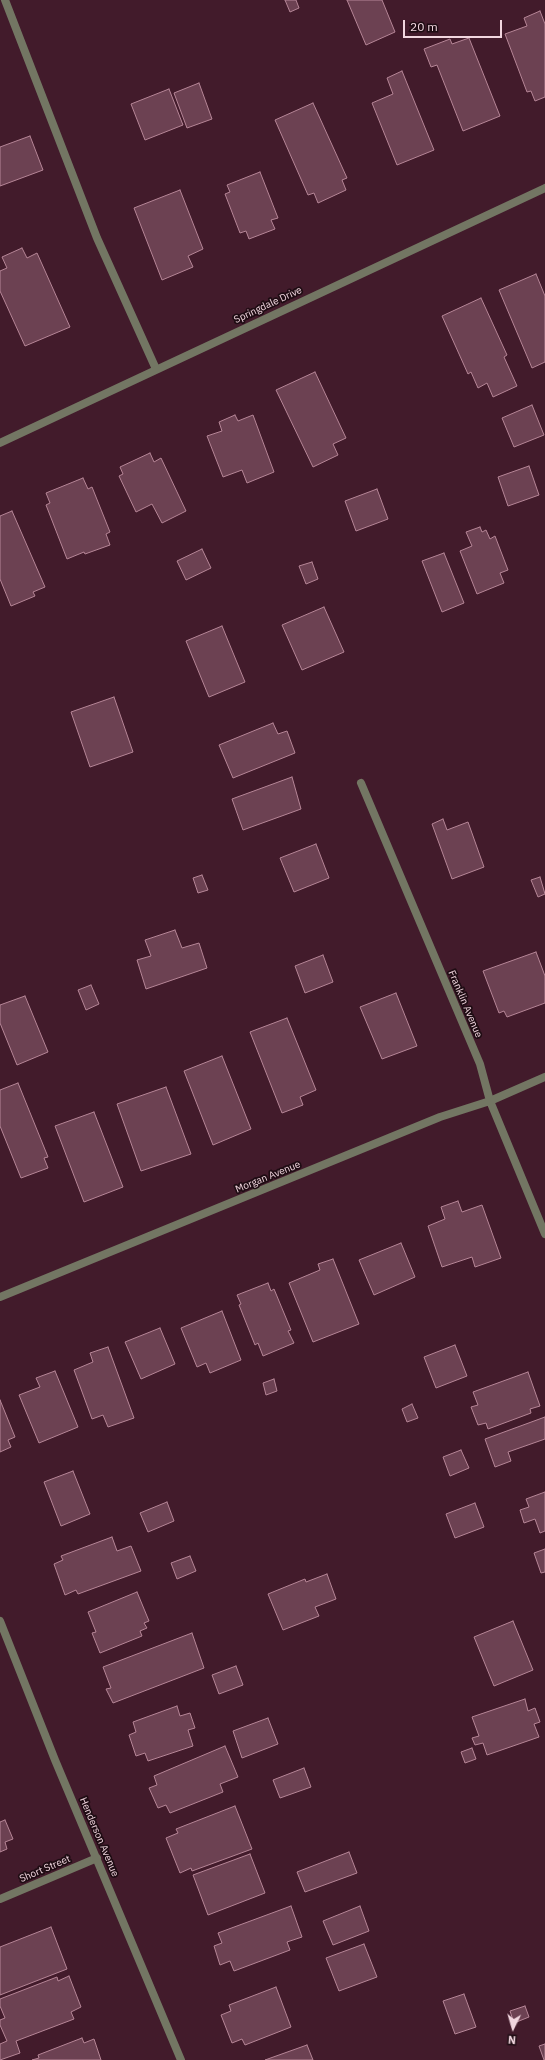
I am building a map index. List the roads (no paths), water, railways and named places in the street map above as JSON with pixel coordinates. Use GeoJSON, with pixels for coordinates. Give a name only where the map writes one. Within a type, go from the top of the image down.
{"type":"FeatureCollection","features":[{"type":"Feature","properties":{"kind":"street"},"geometry":{"type":"LineString","coordinates":[[5,0],[97,238],[156,369]]}},
{"type":"Feature","properties":{"kind":"street","name":"Springdale Drive"},"geometry":{"type":"LineString","coordinates":[[0,443],[545,188]]}},
{"type":"Feature","properties":{"kind":"street","name":"Franklin Avenue"},"geometry":{"type":"LineString","coordinates":[[361,783],[480,1064],[490,1101],[545,1234]]}},
{"type":"Feature","properties":{"kind":"street","name":"Morgan Avenue"},"geometry":{"type":"LineString","coordinates":[[0,1297],[440,1117],[490,1101],[545,1077]]}},
{"type":"Feature","properties":{"kind":"street","name":"Henderson Avenue"},"geometry":{"type":"LineString","coordinates":[[0,1621],[55,1760],[181,2060]]}},
{"type":"Feature","properties":{"kind":"street","name":"Short Street"},"geometry":{"type":"LineString","coordinates":[[0,1899],[97,1858]]}}]}
